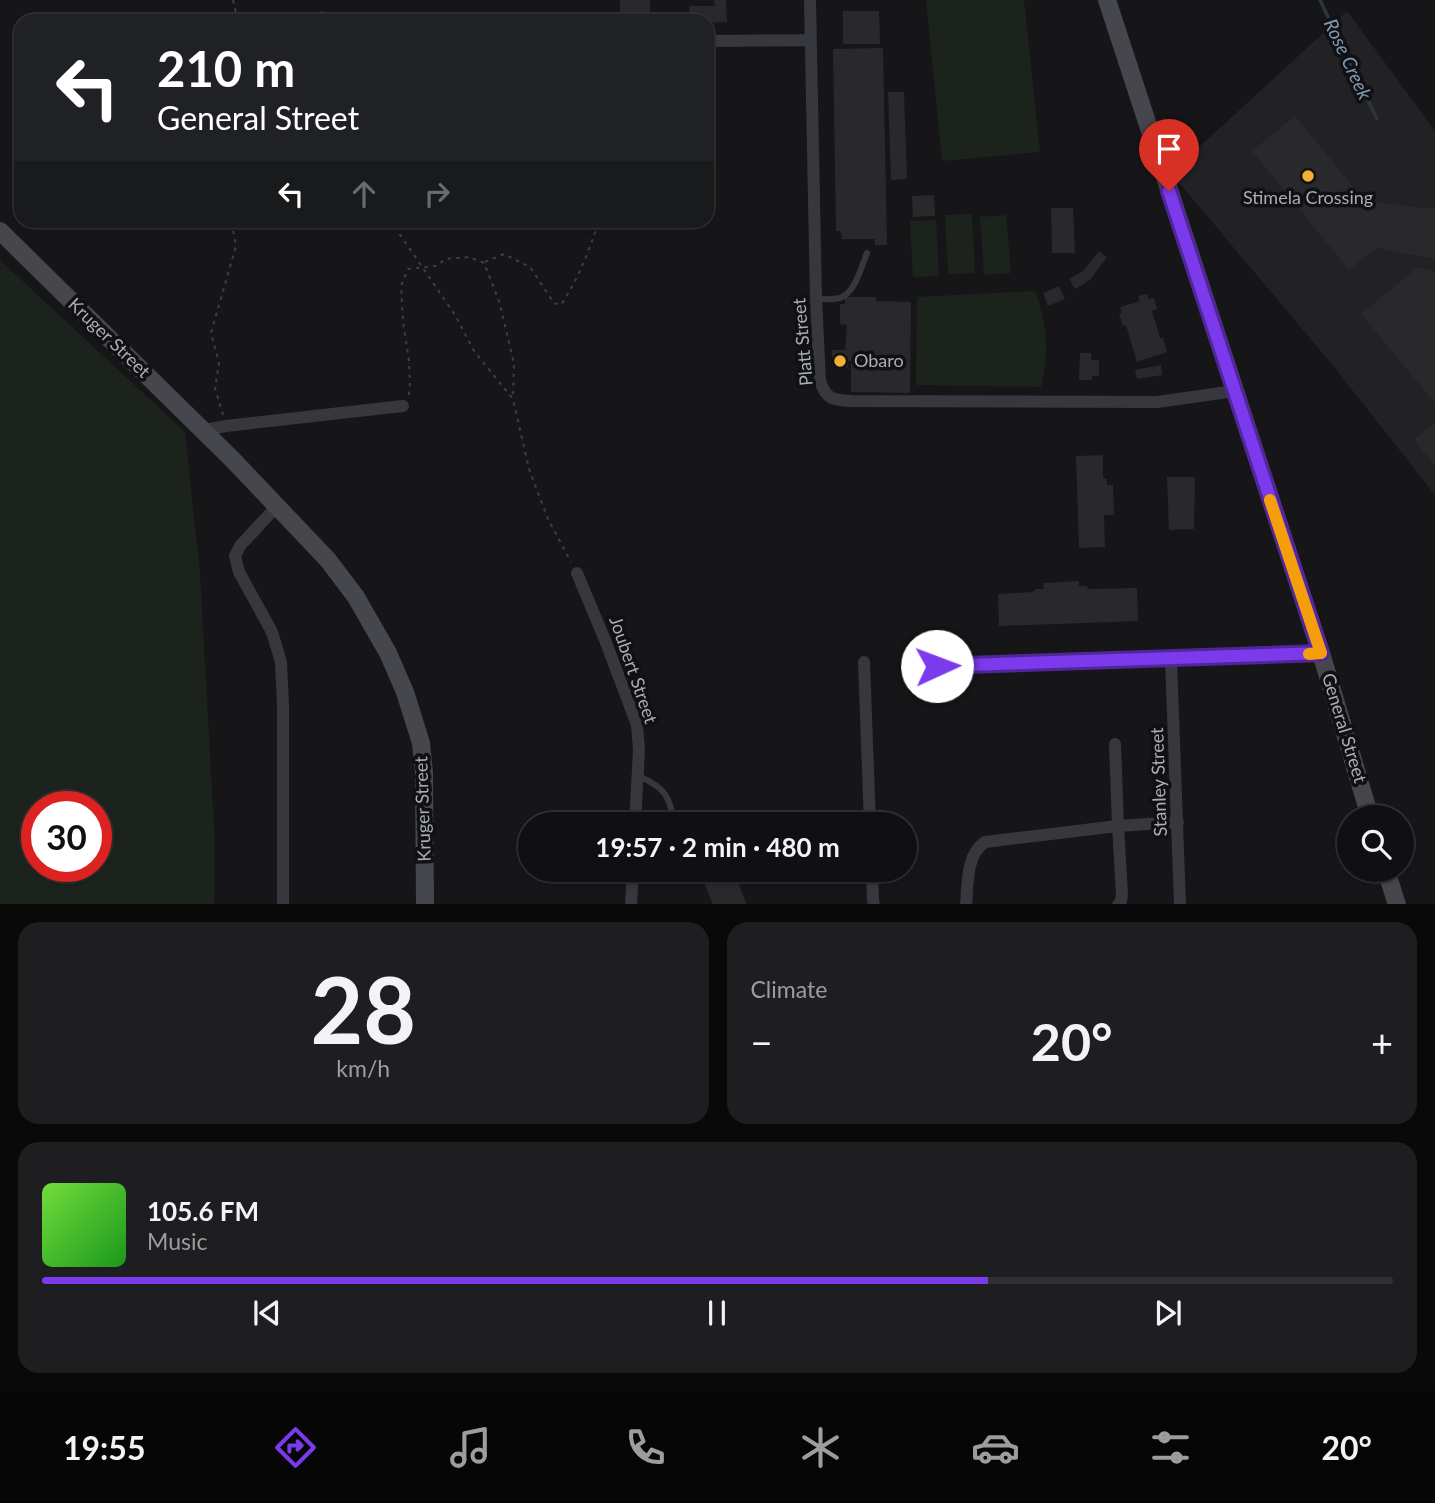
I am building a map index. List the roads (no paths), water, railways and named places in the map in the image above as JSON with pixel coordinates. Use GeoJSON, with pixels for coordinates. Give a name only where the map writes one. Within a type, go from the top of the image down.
{"type":"FeatureCollection","features":[{"type":"Feature","properties":{"kind":"main road","name":"General Street"},"geometry":{"type":"LineString","coordinates":[[1107,0],[1321,653],[1366,805]]}},
{"type":"Feature","properties":{"kind":"main road","name":"Kruger Street"},"geometry":{"type":"LineString","coordinates":[[0,231],[204,430],[328,560],[356,597],[388,653],[405,692],[421,743],[424,772],[425,904]]}},
{"type":"Feature","properties":{"kind":"main road"},"geometry":{"type":"LineString","coordinates":[[1390,882],[1398,904]]}},
{"type":"Feature","properties":{"kind":"street","name":"Platt Street"},"geometry":{"type":"LineString","coordinates":[[810,0],[816,299],[823,392],[839,400],[1157,402],[1235,391]]}},
{"type":"Feature","properties":{"kind":"street"},"geometry":{"type":"LineString","coordinates":[[714,40],[809,40]]}},
{"type":"Feature","properties":{"kind":"street"},"geometry":{"type":"LineString","coordinates":[[204,430],[403,407]]}},
{"type":"Feature","properties":{"kind":"street"},"geometry":{"type":"LineString","coordinates":[[276,506],[235,555],[239,572],[272,632],[281,662],[283,904]]}},
{"type":"Feature","properties":{"kind":"street","name":"Joubert Street"},"geometry":{"type":"LineString","coordinates":[[577,573],[606,640],[637,725],[636,812]]}},
{"type":"Feature","properties":{"kind":"street"},"geometry":{"type":"LineString","coordinates":[[937,666],[1321,653]]}},
{"type":"Feature","properties":{"kind":"street","name":"Stanley Street"},"geometry":{"type":"LineString","coordinates":[[1171,659],[1180,904]]}},
{"type":"Feature","properties":{"kind":"street"},"geometry":{"type":"LineString","coordinates":[[864,662],[870,812]]}},
{"type":"Feature","properties":{"kind":"street"},"geometry":{"type":"LineString","coordinates":[[1115,744],[1122,895],[1119,904]]}},
{"type":"Feature","properties":{"kind":"street"},"geometry":{"type":"LineString","coordinates":[[966,904],[971,862],[977,848],[985,842],[1118,826],[1178,822]]}},
{"type":"Feature","properties":{"kind":"street"},"geometry":{"type":"LineString","coordinates":[[631,904],[632,882]]}},
{"type":"Feature","properties":{"kind":"street"},"geometry":{"type":"LineString","coordinates":[[872,882],[874,904]]}},
{"type":"Feature","properties":{"kind":"lane"},"geometry":{"type":"LineString","coordinates":[[816,299],[837,299],[850,291],[867,253]]}},
{"type":"Feature","properties":{"kind":"lane"},"geometry":{"type":"LineString","coordinates":[[638,776],[666,793],[672,812]]}},
{"type":"Feature","properties":{"kind":"waterway","name":"Rose Creek"},"geometry":{"type":"LineString","coordinates":[[1320,0],[1377,119]]}},
{"type":"Feature","properties":{"kind":"place","name":"Stimela Crossing"},"geometry":{"type":"Point","coordinates":[1308,176]}},
{"type":"Feature","properties":{"kind":"place","name":"Obaro"},"geometry":{"type":"Point","coordinates":[840,361]}}]}
